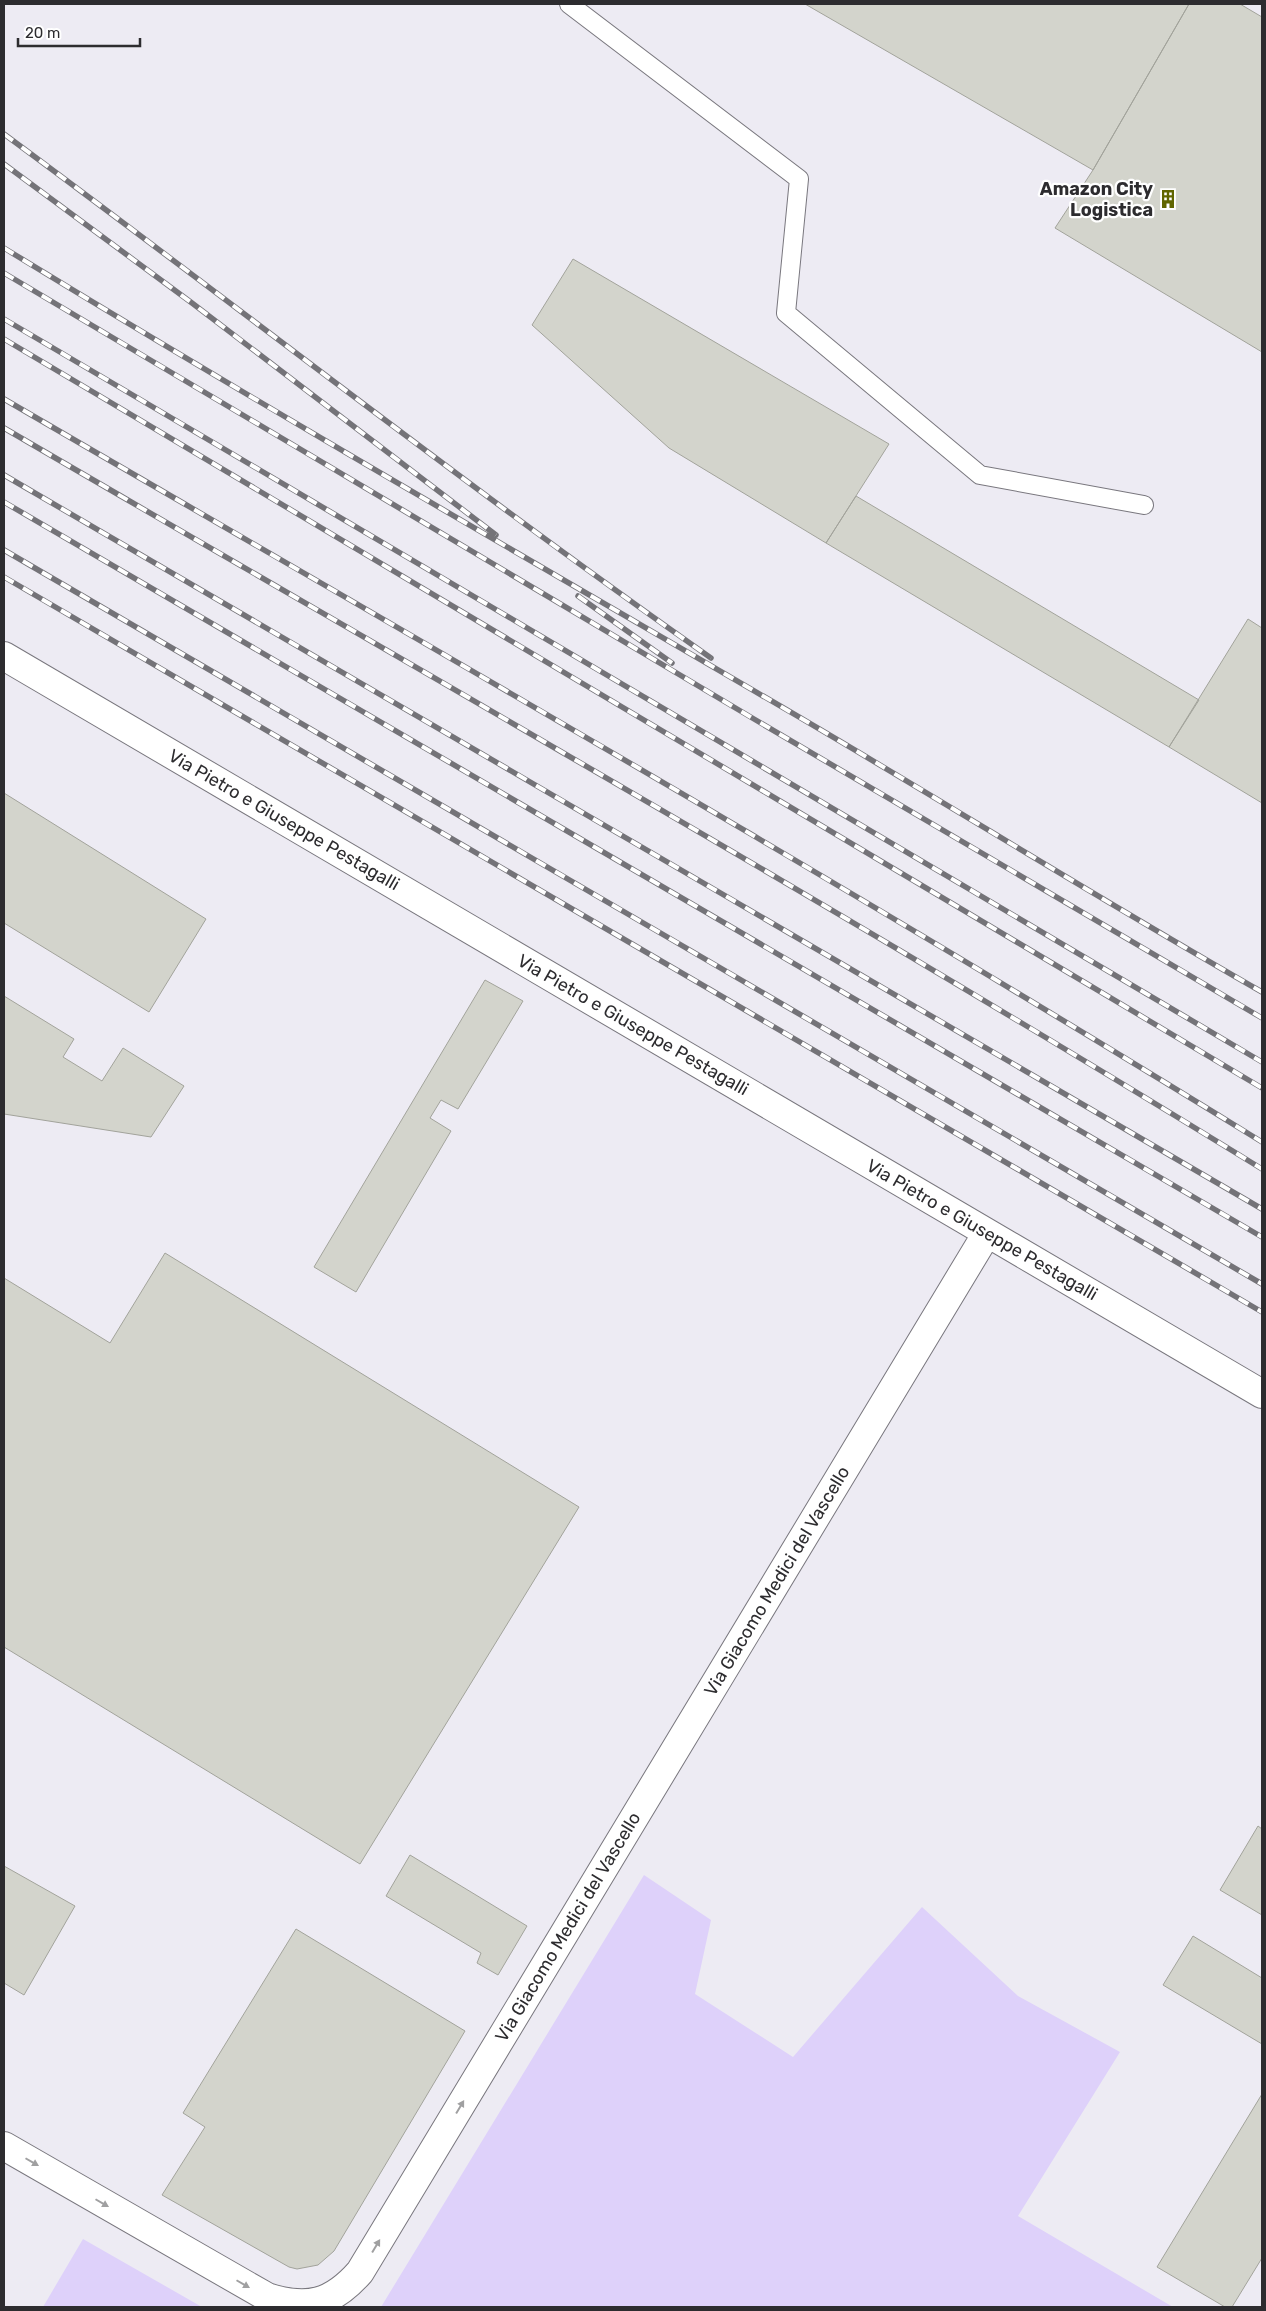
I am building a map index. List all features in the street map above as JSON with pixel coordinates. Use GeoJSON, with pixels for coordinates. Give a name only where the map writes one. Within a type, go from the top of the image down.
{"type":"FeatureCollection","features":[{"type":"Feature","properties":{"kind":"street","name":"Via Pietro e Giuseppe Pestagalli"},"geometry":{"type":"LineString","coordinates":[[4,656],[1262,1394]]}},
{"type":"Feature","properties":{"kind":"street","name":"Via Giacomo Medici del Vascello"},"geometry":{"type":"LineString","coordinates":[[4,2146],[267,2297],[285,2303],[309,2304],[331,2297],[348,2286],[365,2264],[987,1233]]}},
{"type":"Feature","properties":{"kind":"lane"},"geometry":{"type":"LineString","coordinates":[[569,4],[800,179],[786,313],[980,475],[1144,505]]}},
{"type":"Feature","properties":{"kind":"shaded area"},"geometry":{"type":"Polygon","coordinates":[[[644,1875],[711,1920],[695,1994],[793,2057],[922,1907],[1018,1996],[1120,2052],[1018,2216],[1173,2307],[381,2307],[644,1875]]]}},
{"type":"Feature","properties":{"kind":"shaded area"},"geometry":{"type":"Polygon","coordinates":[[[83,2239],[202,2307],[43,2307],[83,2239]]]}},
{"type":"Feature","properties":{"kind":"building"},"geometry":{"type":"Polygon","coordinates":[[[805,4],[1189,4],[1093,170],[805,4]]]}},
{"type":"Feature","properties":{"kind":"building","name":"Amazon City Logistica"},"geometry":{"type":"Polygon","coordinates":[[[1189,4],[1240,4],[1262,17],[1262,352],[1055,228],[1093,170],[1189,4]]]}},
{"type":"Feature","properties":{"kind":"building"},"geometry":{"type":"Polygon","coordinates":[[[573,259],[889,444],[826,543],[669,448],[532,325],[573,259]]]}},
{"type":"Feature","properties":{"kind":"building"},"geometry":{"type":"Polygon","coordinates":[[[856,496],[1199,700],[1169,747],[826,543],[856,496]]]}},
{"type":"Feature","properties":{"kind":"building"},"geometry":{"type":"Polygon","coordinates":[[[1248,619],[1262,628],[1262,803],[1169,747],[1248,619]]]}},
{"type":"Feature","properties":{"kind":"building"},"geometry":{"type":"Polygon","coordinates":[[[4,793],[206,919],[149,1012],[4,923],[4,793]]]}},
{"type":"Feature","properties":{"kind":"building"},"geometry":{"type":"Polygon","coordinates":[[[485,980],[523,1001],[458,1109],[441,1100],[430,1118],[451,1131],[356,1292],[314,1267],[485,980]]]}},
{"type":"Feature","properties":{"kind":"building"},"geometry":{"type":"Polygon","coordinates":[[[4,996],[74,1039],[63,1057],[102,1081],[123,1048],[184,1086],[151,1137],[4,1114],[4,996]]]}},
{"type":"Feature","properties":{"kind":"building"},"geometry":{"type":"Polygon","coordinates":[[[165,1253],[579,1507],[360,1864],[4,1647],[4,1278],[110,1343],[165,1253]]]}},
{"type":"Feature","properties":{"kind":"building"},"geometry":{"type":"Polygon","coordinates":[[[1258,1826],[1262,1829],[1262,1915],[1220,1890],[1258,1826]]]}},
{"type":"Feature","properties":{"kind":"building"},"geometry":{"type":"Polygon","coordinates":[[[410,1855],[527,1926],[498,1975],[477,1963],[481,1953],[386,1896],[410,1855]]]}},
{"type":"Feature","properties":{"kind":"building"},"geometry":{"type":"Polygon","coordinates":[[[4,1866],[75,1906],[24,1995],[4,1983],[4,1866]]]}},
{"type":"Feature","properties":{"kind":"building"},"geometry":{"type":"Polygon","coordinates":[[[296,1929],[465,2031],[334,2251],[318,2265],[297,2269],[289,2267],[162,2195],[205,2127],[183,2113],[296,1929]]]}},
{"type":"Feature","properties":{"kind":"building"},"geometry":{"type":"Polygon","coordinates":[[[1193,1936],[1262,1978],[1262,2044],[1163,1985],[1193,1936]]]}},
{"type":"Feature","properties":{"kind":"building"},"geometry":{"type":"Polygon","coordinates":[[[1262,2094],[1262,2258],[1232,2307],[1225,2307],[1157,2267],[1262,2094]]]}},
{"type":"Feature","properties":{"kind":"railway"},"geometry":{"type":"LineString","coordinates":[[4,134],[532,530],[711,658]]}},
{"type":"Feature","properties":{"kind":"railway"},"geometry":{"type":"LineString","coordinates":[[4,164],[192,303],[496,535]]}},
{"type":"Feature","properties":{"kind":"railway"},"geometry":{"type":"LineString","coordinates":[[4,248],[287,418],[1262,992]]}},
{"type":"Feature","properties":{"kind":"railway"},"geometry":{"type":"LineString","coordinates":[[4,273],[754,719],[1262,1018]]}},
{"type":"Feature","properties":{"kind":"railway"},"geometry":{"type":"LineString","coordinates":[[4,319],[1262,1062]]}},
{"type":"Feature","properties":{"kind":"railway"},"geometry":{"type":"LineString","coordinates":[[4,339],[1262,1088]]}},
{"type":"Feature","properties":{"kind":"railway"},"geometry":{"type":"LineString","coordinates":[[4,399],[793,859],[1262,1142]]}},
{"type":"Feature","properties":{"kind":"railway"},"geometry":{"type":"LineString","coordinates":[[4,428],[793,887],[1262,1169]]}},
{"type":"Feature","properties":{"kind":"railway"},"geometry":{"type":"LineString","coordinates":[[4,475],[1262,1209]]}},
{"type":"Feature","properties":{"kind":"railway"},"geometry":{"type":"LineString","coordinates":[[4,502],[1262,1237]]}},
{"type":"Feature","properties":{"kind":"railway"},"geometry":{"type":"LineString","coordinates":[[4,550],[1262,1284]]}},
{"type":"Feature","properties":{"kind":"railway"},"geometry":{"type":"LineString","coordinates":[[4,577],[1262,1312]]}},
{"type":"Feature","properties":{"kind":"railway"},"geometry":{"type":"LineString","coordinates":[[578,596],[672,663]]}},
{"type":"Feature","properties":{"kind":"place","name":"Amazon City Logistica"},"geometry":{"type":"Point","coordinates":[1168,199]}}]}
